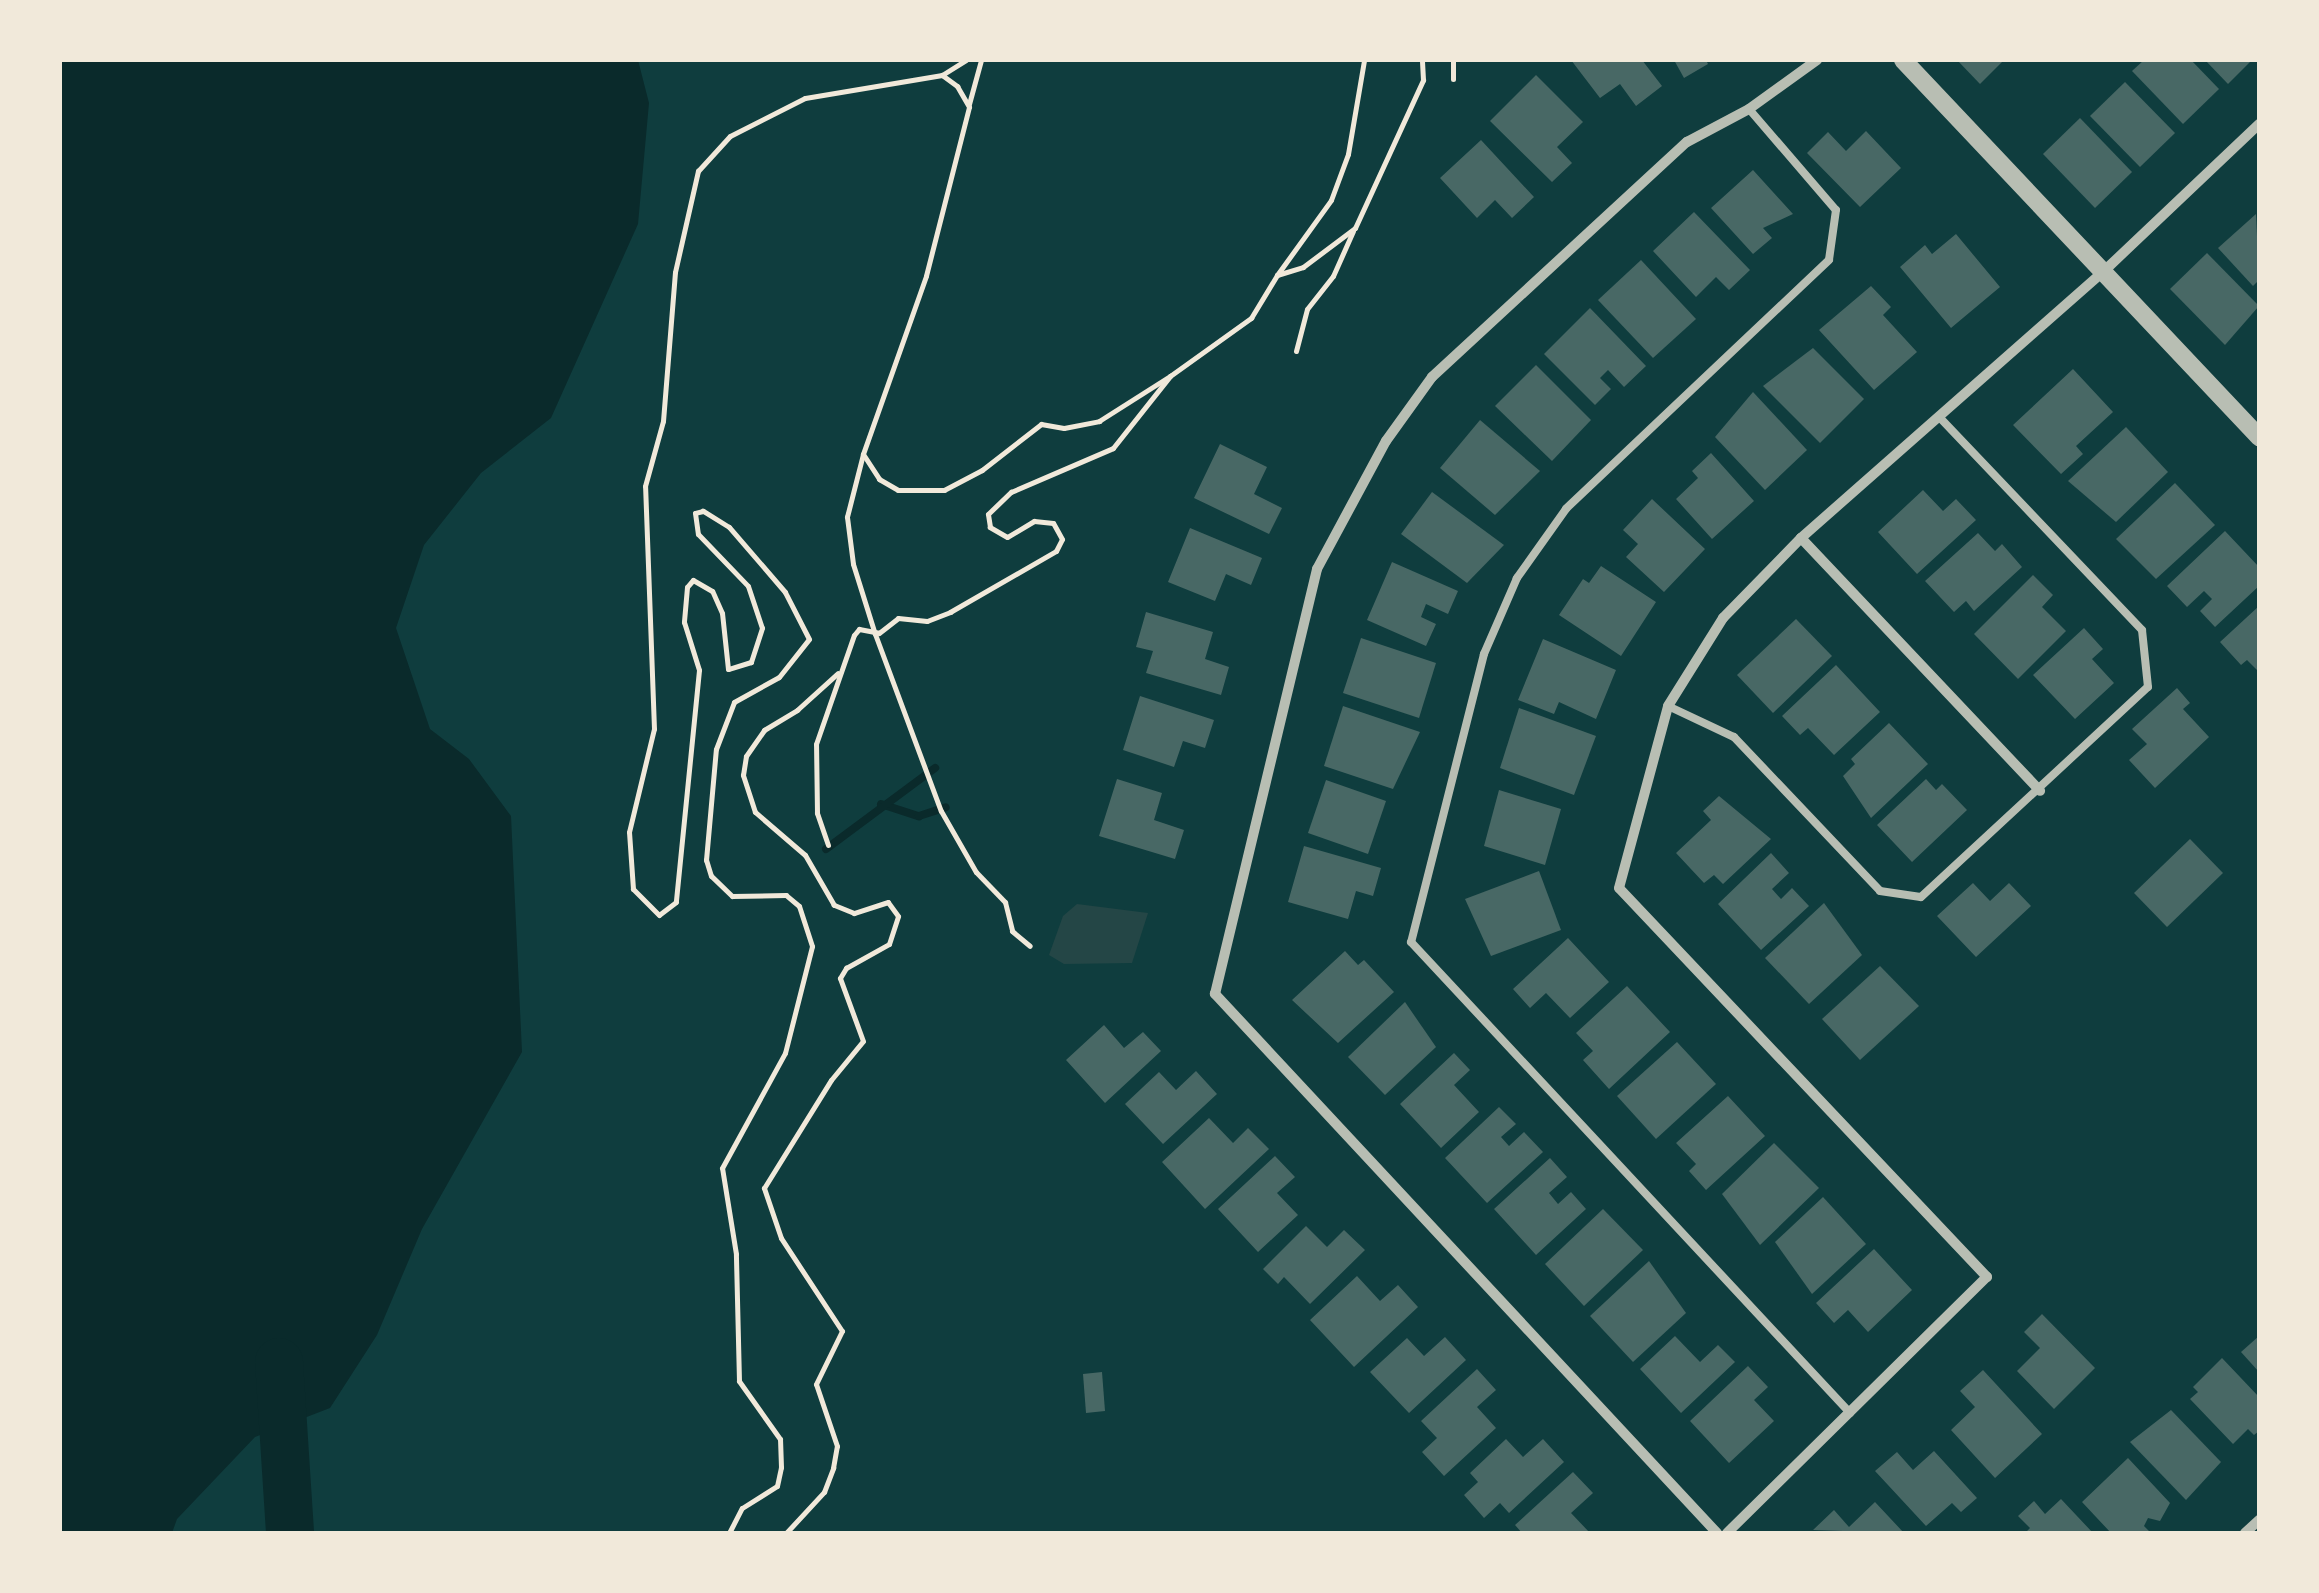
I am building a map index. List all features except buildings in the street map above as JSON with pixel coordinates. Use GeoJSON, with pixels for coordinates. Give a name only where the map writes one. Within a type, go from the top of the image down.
{"type":"FeatureCollection","features":[{"type":"Feature","properties":{"kind":"street"},"geometry":{"type":"LineString","coordinates":[[1717,1533],[1216,994],[1317,568],[1386,441],[1432,377],[1688,142],[1749,109],[1817,60]]}},
{"type":"Feature","properties":{"kind":"street"},"geometry":{"type":"LineString","coordinates":[[1902,60],[2259,436]]}},
{"type":"Feature","properties":{"kind":"street"},"geometry":{"type":"LineString","coordinates":[[1728,1533],[1987,1277],[1619,888],[1668,706],[1723,618],[1801,538],[2103,272],[2259,124]]}},
{"type":"Feature","properties":{"kind":"street"},"geometry":{"type":"LineString","coordinates":[[1801,538],[2040,791]]}},
{"type":"Feature","properties":{"kind":"lane"},"geometry":{"type":"LineString","coordinates":[[1749,109],[1836,210],[1829,260],[1566,510],[1518,578],[1484,654],[1411,942],[1850,1412]]}},
{"type":"Feature","properties":{"kind":"lane"},"geometry":{"type":"LineString","coordinates":[[1668,706],[1734,737],[1880,891],[1922,897],[2148,687],[2142,630],[1940,418]]}},
{"type":"Feature","properties":{"kind":"path"},"geometry":{"type":"LineString","coordinates":[[729,1533],[742,1508],[777,1486],[781,1467],[780,1440],[740,1381],[736,1254],[722,1168],[784,1053],[812,946],[798,906],[786,896],[732,896],[711,876],[706,860],[716,749],[734,702],[779,676],[809,639],[785,592],[728,527],[703,511],[695,513],[698,534],[758,602],[762,628],[752,662],[728,669],[722,612],[712,591],[693,580],[687,587],[684,622],[699,670],[676,902],[659,915],[633,889],[629,832],[654,730],[644,519],[650,453],[660,429],[675,272],[698,171],[730,136],[768,111],[805,98],[942,75],[966,60]]}},
{"type":"Feature","properties":{"kind":"path"},"geometry":{"type":"LineString","coordinates":[[981,60],[926,276],[863,454],[848,517],[853,564],[940,809],[976,872],[1005,902],[1012,931],[1030,946]]}},
{"type":"Feature","properties":{"kind":"path"},"geometry":{"type":"LineString","coordinates":[[863,454],[879,479],[898,490],[944,490],[982,470],[1041,424],[1064,428],[1099,421],[1251,318],[1331,200],[1348,154],[1364,60]]}},
{"type":"Feature","properties":{"kind":"path"},"geometry":{"type":"LineString","coordinates":[[1453,60],[1453,79]]}},
{"type":"Feature","properties":{"kind":"path"},"geometry":{"type":"LineString","coordinates":[[1296,351],[1307,309],[1347,245],[1423,80],[1420,62]]}},
{"type":"Feature","properties":{"kind":"path"},"geometry":{"type":"LineString","coordinates":[[942,75],[969,106]]}},
{"type":"Feature","properties":{"kind":"path"},"geometry":{"type":"LineString","coordinates":[[1277,275],[1303,267],[1355,228]]}},
{"type":"Feature","properties":{"kind":"path"},"geometry":{"type":"LineString","coordinates":[[1340,236],[1347,245]]}},
{"type":"Feature","properties":{"kind":"path"},"geometry":{"type":"LineString","coordinates":[[876,634],[898,618],[927,621],[950,612],[1056,552],[1062,540],[1053,523],[1034,521],[1007,537],[990,527],[988,514],[1011,492],[1113,448],[1170,376]]}},
{"type":"Feature","properties":{"kind":"path"},"geometry":{"type":"LineString","coordinates":[[828,844],[817,812],[814,763],[840,671],[859,629],[876,634]]}},
{"type":"Feature","properties":{"kind":"path"},"geometry":{"type":"LineString","coordinates":[[786,1533],[817,1500],[833,1468],[836,1446],[816,1384],[842,1331],[780,1238],[764,1188],[830,1080],[863,1042],[840,978],[846,968],[889,944],[898,916],[888,902],[854,912],[834,905],[805,854],[755,812],[743,774],[746,756],[764,730],[797,710],[840,671]]}},
{"type":"Feature","properties":{"kind":"shaded area"},"geometry":{"type":"Polygon","coordinates":[[[60,60],[638,60],[649,103],[638,224],[551,418],[481,473],[424,545],[396,628],[430,729],[469,759],[511,816],[522,1052],[422,1229],[377,1335],[330,1408],[255,1437],[177,1519],[172,1533],[60,1533],[60,60]]]}},
{"type":"Feature","properties":{"kind":"shaded area"},"geometry":{"type":"Polygon","coordinates":[[[1077,904],[1148,913],[1132,963],[1064,964],[1049,955],[1063,916],[1077,904]]]}},
{"type":"Feature","properties":{"kind":"waterway"},"geometry":{"type":"LineString","coordinates":[[826,849],[935,768]]}},
{"type":"Feature","properties":{"kind":"waterway"},"geometry":{"type":"LineString","coordinates":[[881,804],[919,816],[946,807]]}},
{"type":"Feature","properties":{"kind":"waterway"},"geometry":{"type":"LineString","coordinates":[[279,1362],[290,1533]]}}]}
